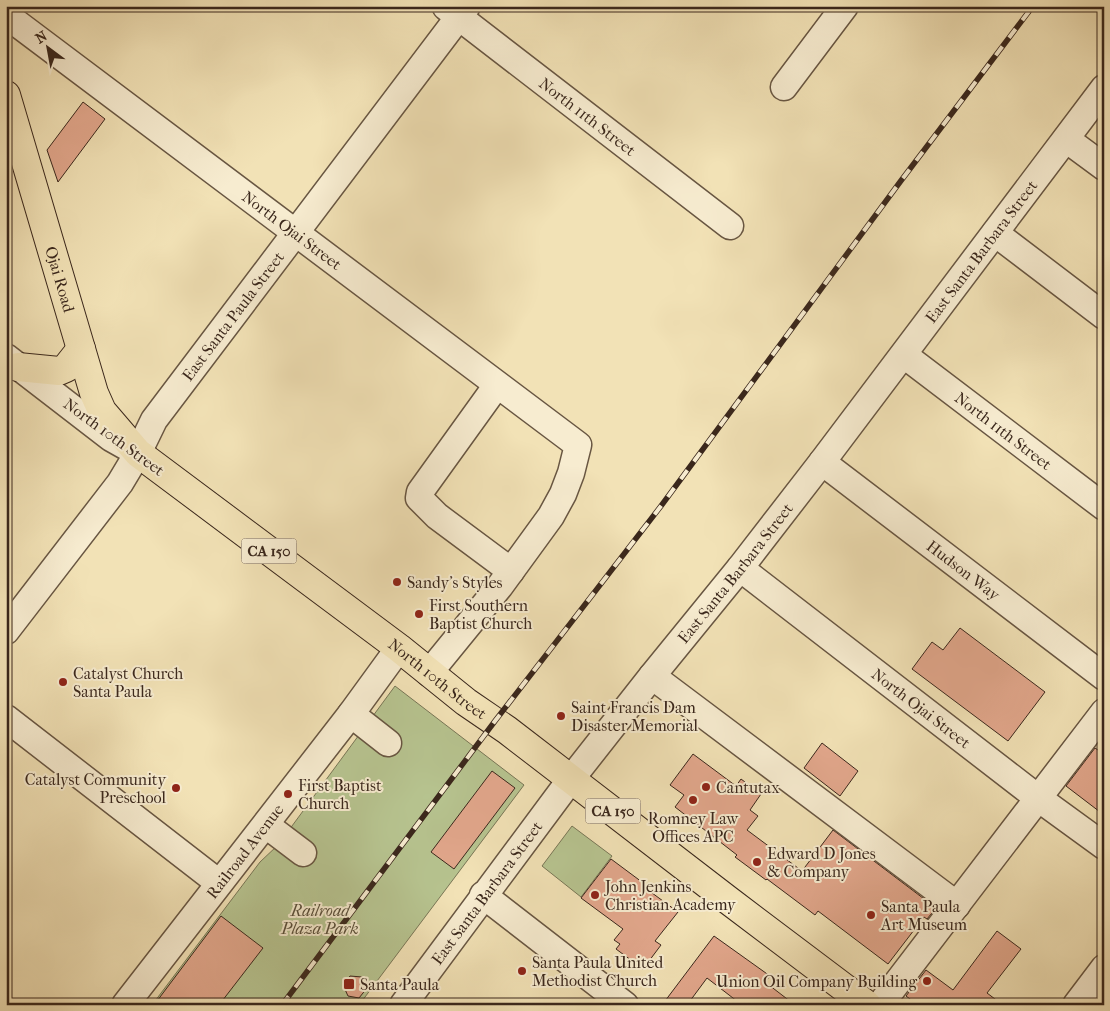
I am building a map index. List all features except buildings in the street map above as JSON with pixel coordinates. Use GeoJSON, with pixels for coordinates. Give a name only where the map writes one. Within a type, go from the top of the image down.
{"type":"FeatureCollection","features":[{"type":"Feature","properties":{"kind":"main road","name":"Ojai Road"},"geometry":{"type":"LineString","coordinates":[[6,95],[94,394],[102,411],[138,453]]}},
{"type":"Feature","properties":{"kind":"main road"},"geometry":{"type":"LineString","coordinates":[[12,362],[58,371],[66,368],[81,349]]}},
{"type":"Feature","properties":{"kind":"main road","name":"North 10th Street"},"geometry":{"type":"LineString","coordinates":[[138,453],[399,648],[466,702],[571,778],[720,895],[867,1005]]}},
{"type":"Feature","properties":{"kind":"street"},"geometry":{"type":"LineString","coordinates":[[784,87],[845,6]]}},
{"type":"Feature","properties":{"kind":"street","name":"North 11th Street"},"geometry":{"type":"LineString","coordinates":[[457,10],[730,226]]}},
{"type":"Feature","properties":{"kind":"street","name":"East Santa Paula Street"},"geometry":{"type":"LineString","coordinates":[[6,631],[120,483],[138,453],[154,420],[295,233],[457,10]]}},
{"type":"Feature","properties":{"kind":"street","name":"North Ojai Street"},"geometry":{"type":"LineString","coordinates":[[6,15],[578,445],[571,473],[563,494],[551,516],[511,571]]}},
{"type":"Feature","properties":{"kind":"street","name":"East Santa Barbara Street"},"geometry":{"type":"LineString","coordinates":[[403,1005],[571,778],[740,568],[822,462],[1104,88]]}},
{"type":"Feature","properties":{"kind":"street"},"geometry":{"type":"LineString","coordinates":[[1066,139],[1104,167]]}},
{"type":"Feature","properties":{"kind":"street"},"geometry":{"type":"LineString","coordinates":[[995,233],[1104,316]]}},
{"type":"Feature","properties":{"kind":"street","name":"North 11th Street"},"geometry":{"type":"LineString","coordinates":[[904,355],[1104,507]]}},
{"type":"Feature","properties":{"kind":"street","name":"North 10th Street"},"geometry":{"type":"LineString","coordinates":[[12,362],[111,438],[138,453]]}},
{"type":"Feature","properties":{"kind":"street"},"geometry":{"type":"LineString","coordinates":[[429,673],[511,571],[437,516],[419,498],[420,492],[497,385]]}},
{"type":"Feature","properties":{"kind":"street","name":"Hudson Way"},"geometry":{"type":"LineString","coordinates":[[822,462],[1104,677]]}},
{"type":"Feature","properties":{"kind":"street","name":"North Ojai Street"},"geometry":{"type":"LineString","coordinates":[[740,568],[1038,798],[1104,846]]}},
{"type":"Feature","properties":{"kind":"street","name":"Railroad Avenue"},"geometry":{"type":"LineString","coordinates":[[125,1005],[266,825],[399,648]]}},
{"type":"Feature","properties":{"kind":"street"},"geometry":{"type":"LineString","coordinates":[[652,676],[957,906]]}},
{"type":"Feature","properties":{"kind":"street"},"geometry":{"type":"LineString","coordinates":[[880,1005],[1104,712]]}},
{"type":"Feature","properties":{"kind":"street"},"geometry":{"type":"LineString","coordinates":[[351,714],[388,743]]}},
{"type":"Feature","properties":{"kind":"street"},"geometry":{"type":"LineString","coordinates":[[6,718],[219,883]]}},
{"type":"Feature","properties":{"kind":"street"},"geometry":{"type":"LineString","coordinates":[[266,825],[303,854]]}},
{"type":"Feature","properties":{"kind":"street"},"geometry":{"type":"LineString","coordinates":[[483,895],[625,1005]]}},
{"type":"Feature","properties":{"kind":"street"},"geometry":{"type":"LineString","coordinates":[[1076,1005],[1104,968]]}},
{"type":"Feature","properties":{"kind":"green space","name":"Railroad Plaza Park"},"geometry":{"type":"Polygon","coordinates":[[[395,686],[524,785],[359,1005],[152,1005],[260,862],[278,845],[395,686]]]}},
{"type":"Feature","properties":{"kind":"green space"},"geometry":{"type":"Polygon","coordinates":[[[572,826],[612,856],[581,897],[542,866],[572,826]]]}},
{"type":"Feature","properties":{"kind":"railway"},"geometry":{"type":"LineString","coordinates":[[282,1005],[495,721],[661,506],[900,182],[1033,6]]}},
{"type":"Feature","properties":{"kind":"place","name":"Sandy's Styles"},"geometry":{"type":"Point","coordinates":[397,582]}},
{"type":"Feature","properties":{"kind":"place","name":"First Southern Baptist Church"},"geometry":{"type":"Point","coordinates":[419,614]}},
{"type":"Feature","properties":{"kind":"place","name":"Catalyst Church Santa Paula"},"geometry":{"type":"Point","coordinates":[63,682]}},
{"type":"Feature","properties":{"kind":"place","name":"Saint Francis Dam Disaster Memorial"},"geometry":{"type":"Point","coordinates":[561,716]}},
{"type":"Feature","properties":{"kind":"place","name":"Cantutax"},"geometry":{"type":"Point","coordinates":[706,787]}},
{"type":"Feature","properties":{"kind":"place","name":"Catalyst Community Preschool"},"geometry":{"type":"Point","coordinates":[176,788]}},
{"type":"Feature","properties":{"kind":"place","name":"First Baptist Church"},"geometry":{"type":"Point","coordinates":[288,794]}},
{"type":"Feature","properties":{"kind":"place","name":"Romney Law Offices APC"},"geometry":{"type":"Point","coordinates":[693,800]}},
{"type":"Feature","properties":{"kind":"place","name":"Edward D Jones & Company"},"geometry":{"type":"Point","coordinates":[757,862]}},
{"type":"Feature","properties":{"kind":"place","name":"John Jenkins Christian Academy"},"geometry":{"type":"Point","coordinates":[595,895]}},
{"type":"Feature","properties":{"kind":"place","name":"Santa Paula Art Museum"},"geometry":{"type":"Point","coordinates":[871,915]}},
{"type":"Feature","properties":{"kind":"place","name":"Santa Paula United Methodist Church"},"geometry":{"type":"Point","coordinates":[522,971]}},
{"type":"Feature","properties":{"kind":"place","name":"Union Oil Company Building"},"geometry":{"type":"Point","coordinates":[927,981]}},
{"type":"Feature","properties":{"kind":"place","name":"Santa Paula"},"geometry":{"type":"Point","coordinates":[349,984]}}]}
